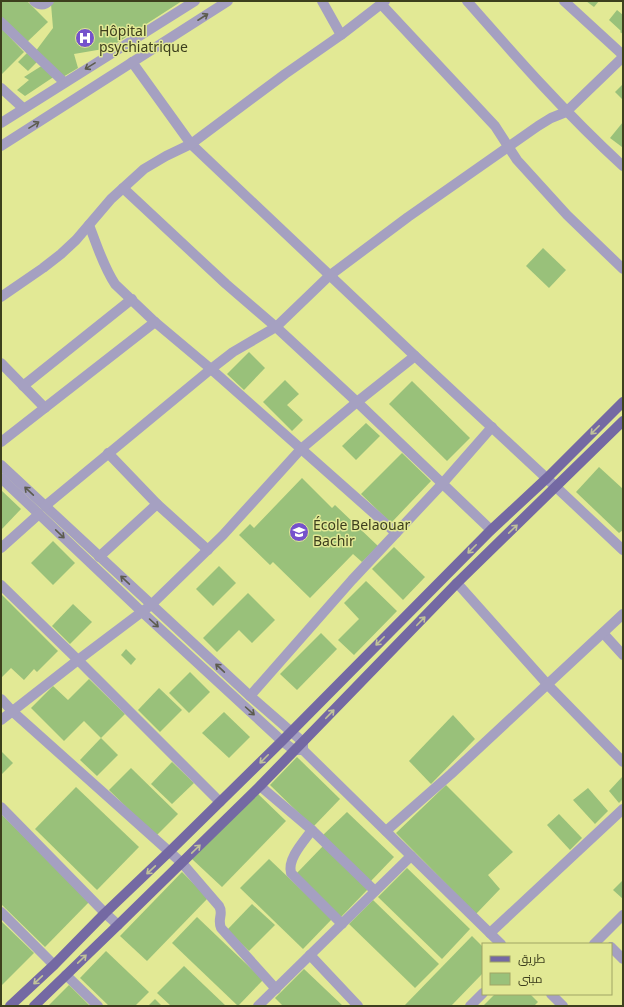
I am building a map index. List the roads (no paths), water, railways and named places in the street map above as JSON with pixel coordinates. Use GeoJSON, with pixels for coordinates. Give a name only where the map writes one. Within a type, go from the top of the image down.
{"type":"FeatureCollection","features":[{"type":"Feature","properties":{"kind":"main road"},"geometry":{"type":"LineString","coordinates":[[10,1006],[54,965],[105,913],[282,741],[491,530],[547,478],[623,402]]}},
{"type":"Feature","properties":{"kind":"main road"},"geometry":{"type":"LineString","coordinates":[[34,1006],[300,747],[457,583],[623,421]]}},
{"type":"Feature","properties":{"kind":"street"},"geometry":{"type":"LineString","coordinates":[[34,1],[42,4],[49,1]]}},
{"type":"Feature","properties":{"kind":"street"},"geometry":{"type":"LineString","coordinates":[[1,123],[195,1]]}},
{"type":"Feature","properties":{"kind":"street"},"geometry":{"type":"LineString","coordinates":[[1,146],[228,1]]}},
{"type":"Feature","properties":{"kind":"street"},"geometry":{"type":"LineString","coordinates":[[322,1],[341,35]]}},
{"type":"Feature","properties":{"kind":"street"},"geometry":{"type":"LineString","coordinates":[[466,1],[566,112],[623,166]]}},
{"type":"Feature","properties":{"kind":"street"},"geometry":{"type":"LineString","coordinates":[[1,548],[108,453],[211,369],[234,352],[276,327],[329,276],[413,213],[538,126],[551,118],[566,112],[623,56],[564,1]]}},
{"type":"Feature","properties":{"kind":"street"},"geometry":{"type":"LineString","coordinates":[[1,297],[44,268],[61,254],[76,240],[111,199],[144,169],[191,144],[383,3],[495,126],[517,160],[567,215],[623,269]]}},
{"type":"Feature","properties":{"kind":"street"},"geometry":{"type":"LineString","coordinates":[[1,22],[64,82]]}},
{"type":"Feature","properties":{"kind":"street"},"geometry":{"type":"LineString","coordinates":[[132,62],[191,144],[329,276],[623,550]]}},
{"type":"Feature","properties":{"kind":"street"},"geometry":{"type":"LineString","coordinates":[[1,88],[23,108]]}},
{"type":"Feature","properties":{"kind":"street"},"geometry":{"type":"LineString","coordinates":[[123,188],[226,284],[276,327],[357,402],[491,530]]}},
{"type":"Feature","properties":{"kind":"street"},"geometry":{"type":"LineString","coordinates":[[89,225],[110,276],[115,284],[155,322],[211,369],[396,533]]}},
{"type":"Feature","properties":{"kind":"street"},"geometry":{"type":"LineString","coordinates":[[23,386],[132,299]]}},
{"type":"Feature","properties":{"kind":"street"},"geometry":{"type":"LineString","coordinates":[[1,442],[155,322]]}},
{"type":"Feature","properties":{"kind":"street"},"geometry":{"type":"LineString","coordinates":[[1,720],[12,710],[151,605],[223,535],[301,449],[415,356]]}},
{"type":"Feature","properties":{"kind":"street"},"geometry":{"type":"LineString","coordinates":[[1,363],[44,408]]}},
{"type":"Feature","properties":{"kind":"street"},"geometry":{"type":"LineString","coordinates":[[250,696],[352,580],[442,484],[492,427]]}},
{"type":"Feature","properties":{"kind":"street"},"geometry":{"type":"LineString","coordinates":[[108,453],[157,504],[208,550]]}},
{"type":"Feature","properties":{"kind":"street"},"geometry":{"type":"LineString","coordinates":[[1,465],[42,510],[142,612],[282,741],[300,747]]}},
{"type":"Feature","properties":{"kind":"street"},"geometry":{"type":"LineString","coordinates":[[1,478],[100,557],[250,696],[291,731],[300,747],[500,943]]}},
{"type":"Feature","properties":{"kind":"street"},"geometry":{"type":"LineString","coordinates":[[100,557],[157,504]]}},
{"type":"Feature","properties":{"kind":"street"},"geometry":{"type":"LineString","coordinates":[[457,583],[548,685],[623,762]]}},
{"type":"Feature","properties":{"kind":"street"},"geometry":{"type":"LineString","coordinates":[[1,585],[220,802]]}},
{"type":"Feature","properties":{"kind":"street"},"geometry":{"type":"LineString","coordinates":[[386,831],[451,774],[623,614]]}},
{"type":"Feature","properties":{"kind":"street"},"geometry":{"type":"LineString","coordinates":[[603,633],[623,654]]}},
{"type":"Feature","properties":{"kind":"street"},"geometry":{"type":"LineString","coordinates":[[1,699],[182,863],[219,906],[221,912],[219,920],[221,928],[276,989]]}},
{"type":"Feature","properties":{"kind":"street"},"geometry":{"type":"LineString","coordinates":[[260,786],[312,830],[375,891]]}},
{"type":"Feature","properties":{"kind":"street"},"geometry":{"type":"LineString","coordinates":[[1,807],[118,925]]}},
{"type":"Feature","properties":{"kind":"street"},"geometry":{"type":"LineString","coordinates":[[490,933],[623,809]]}},
{"type":"Feature","properties":{"kind":"street"},"geometry":{"type":"LineString","coordinates":[[312,830],[294,856],[291,862],[290,871],[342,924]]}},
{"type":"Feature","properties":{"kind":"street"},"geometry":{"type":"LineString","coordinates":[[258,1006],[411,856]]}},
{"type":"Feature","properties":{"kind":"street"},"geometry":{"type":"LineString","coordinates":[[1,912],[54,965]]}},
{"type":"Feature","properties":{"kind":"street"},"geometry":{"type":"LineString","coordinates":[[601,942],[623,916]]}},
{"type":"Feature","properties":{"kind":"street"},"geometry":{"type":"LineString","coordinates":[[612,948],[623,959]]}},
{"type":"Feature","properties":{"kind":"street"},"geometry":{"type":"LineString","coordinates":[[310,955],[358,1006]]}},
{"type":"Feature","properties":{"kind":"street"},"geometry":{"type":"LineString","coordinates":[[66,975],[98,1006]]}},
{"type":"Feature","properties":{"kind":"street"},"geometry":{"type":"LineString","coordinates":[[470,1006],[482,994]]}},
{"type":"Feature","properties":{"kind":"street"},"geometry":{"type":"LineString","coordinates":[[552,995],[563,1006]]}},
{"type":"Feature","properties":{"kind":"place","name":"Hôpital psychiatrique"},"geometry":{"type":"Point","coordinates":[85,38]}},
{"type":"Feature","properties":{"kind":"place","name":"École Belaouar Bachir"},"geometry":{"type":"Point","coordinates":[299,532]}}]}
